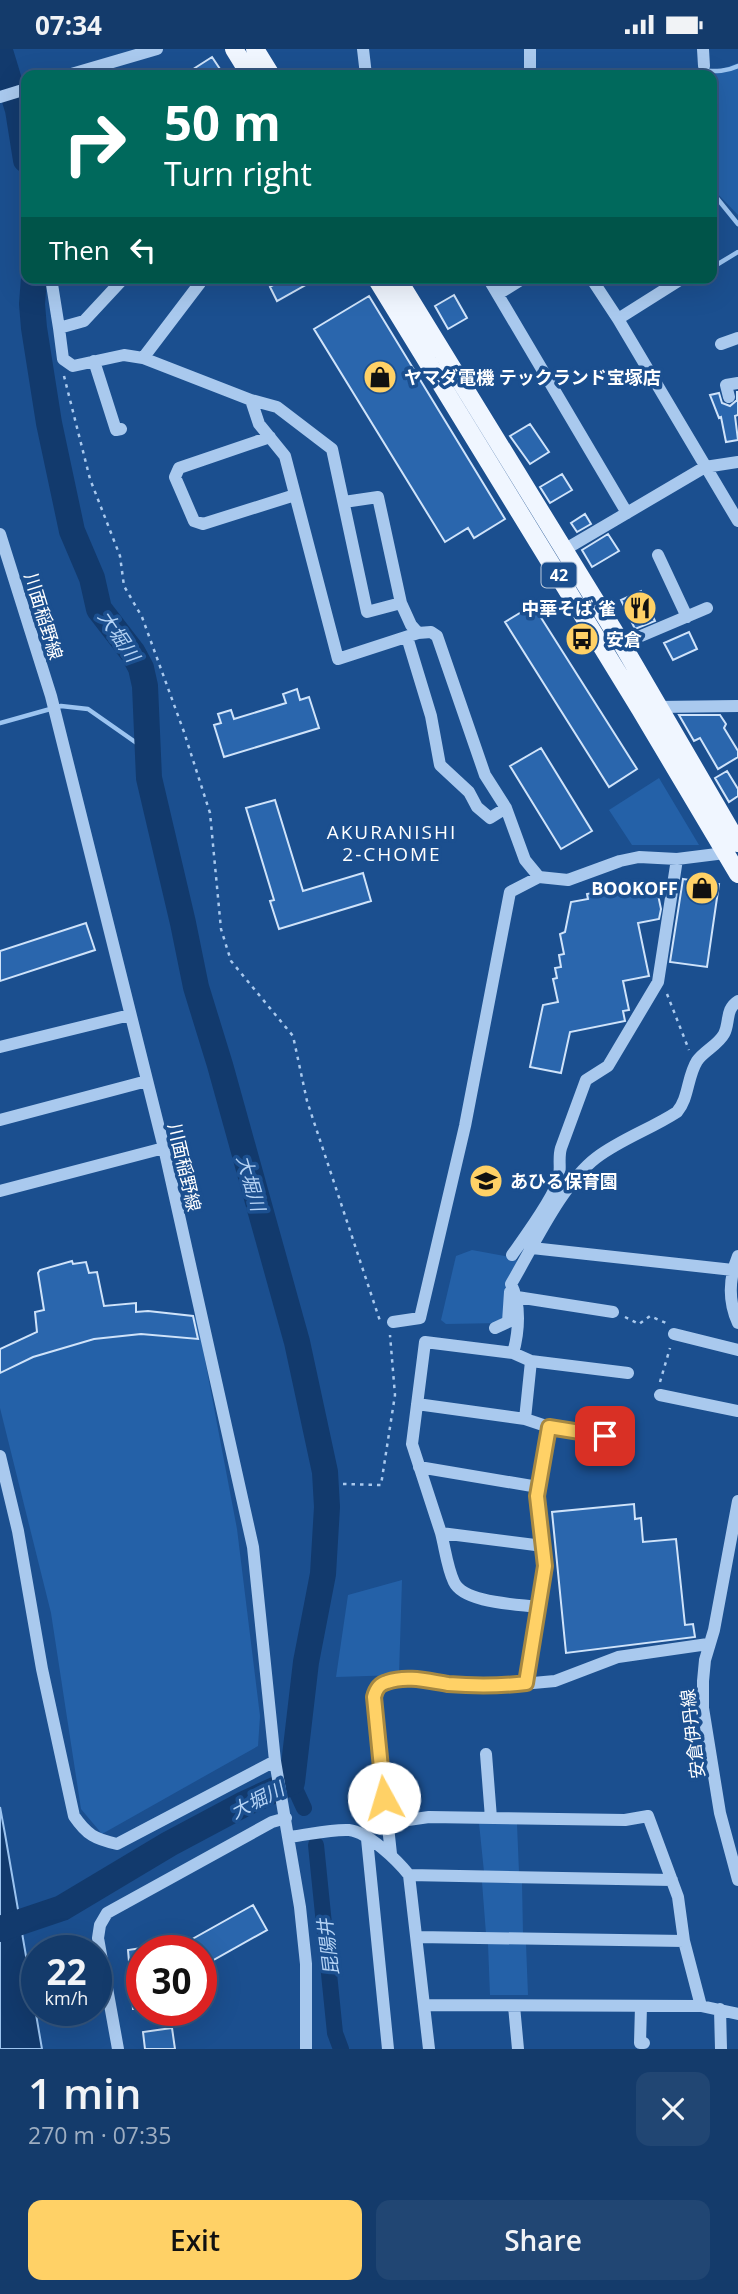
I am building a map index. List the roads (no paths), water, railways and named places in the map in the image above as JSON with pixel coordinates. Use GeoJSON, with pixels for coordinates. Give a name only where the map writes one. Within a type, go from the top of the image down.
{"type":"FeatureCollection","features":[{"type":"Feature","properties":{"kind":"main road"},"geometry":{"type":"LineString","coordinates":[[234,49],[247,70]]}},
{"type":"Feature","properties":{"kind":"main road"},"geometry":{"type":"LineString","coordinates":[[255,49],[268,70]]}},
{"type":"Feature","properties":{"kind":"main road","name":"42"},"geometry":{"type":"LineString","coordinates":[[380,284],[633,697],[734,847]]}},
{"type":"Feature","properties":{"kind":"main road","name":"42"},"geometry":{"type":"LineString","coordinates":[[401,284],[622,644],[734,847],[738,874]]}},
{"type":"Feature","properties":{"kind":"street"},"geometry":{"type":"LineString","coordinates":[[95,70],[157,49]]}},
{"type":"Feature","properties":{"kind":"street"},"geometry":{"type":"LineString","coordinates":[[363,49],[365,70]]}},
{"type":"Feature","properties":{"kind":"street"},"geometry":{"type":"LineString","coordinates":[[530,49],[530,70]]}},
{"type":"Feature","properties":{"kind":"street"},"geometry":{"type":"LineString","coordinates":[[703,49],[704,66]]}},
{"type":"Feature","properties":{"kind":"street"},"geometry":{"type":"LineString","coordinates":[[0,97],[21,91]]}},
{"type":"Feature","properties":{"kind":"street"},"geometry":{"type":"LineString","coordinates":[[52,284],[63,359],[67,364],[73,366],[124,355],[143,358],[251,400],[277,407],[332,449],[367,612],[401,603]]}},
{"type":"Feature","properties":{"kind":"street"},"geometry":{"type":"LineString","coordinates":[[58,328],[84,321],[118,284]]}},
{"type":"Feature","properties":{"kind":"street"},"geometry":{"type":"LineString","coordinates":[[143,358],[199,284]]}},
{"type":"Feature","properties":{"kind":"street"},"geometry":{"type":"LineString","coordinates":[[492,284],[627,513]]}},
{"type":"Feature","properties":{"kind":"street"},"geometry":{"type":"LineString","coordinates":[[498,294],[514,284]]}},
{"type":"Feature","properties":{"kind":"street"},"geometry":{"type":"LineString","coordinates":[[595,284],[738,521]]}},
{"type":"Feature","properties":{"kind":"street"},"geometry":{"type":"LineString","coordinates":[[618,319],[674,284]]}},
{"type":"Feature","properties":{"kind":"street"},"geometry":{"type":"LineString","coordinates":[[721,344],[738,338]]}},
{"type":"Feature","properties":{"kind":"street"},"geometry":{"type":"LineString","coordinates":[[94,361],[116,430]]}},
{"type":"Feature","properties":{"kind":"street"},"geometry":{"type":"LineString","coordinates":[[251,400],[259,424],[285,456],[338,659],[412,635],[431,632],[437,636],[485,775],[506,808],[525,860],[539,877]]}},
{"type":"Feature","properties":{"kind":"street"},"geometry":{"type":"LineString","coordinates":[[270,437],[179,468],[175,477],[194,521],[203,524],[295,495]]}},
{"type":"Feature","properties":{"kind":"street"},"geometry":{"type":"LineString","coordinates":[[564,550],[705,467],[738,462]]}},
{"type":"Feature","properties":{"kind":"street"},"geometry":{"type":"LineString","coordinates":[[344,502],[377,497],[401,603],[411,625],[440,765],[469,792],[477,807],[490,818],[506,808]]}},
{"type":"Feature","properties":{"kind":"street","name":"川面稲野線"},"geometry":{"type":"LineString","coordinates":[[0,534],[51,696],[164,1148],[253,1547],[276,1763],[306,1964],[306,2049]]}},
{"type":"Feature","properties":{"kind":"street"},"geometry":{"type":"LineString","coordinates":[[658,555],[687,617]]}},
{"type":"Feature","properties":{"kind":"street"},"geometry":{"type":"LineString","coordinates":[[622,644],[707,608]]}},
{"type":"Feature","properties":{"kind":"street"},"geometry":{"type":"LineString","coordinates":[[657,707],[738,706]]}},
{"type":"Feature","properties":{"kind":"street"},"geometry":{"type":"LineString","coordinates":[[389,1327],[421,1318],[465,1126],[510,892],[539,877],[568,880],[639,857],[677,859],[734,847]]}},
{"type":"Feature","properties":{"kind":"street"},"geometry":{"type":"LineString","coordinates":[[512,1255],[530,1231],[559,1179],[561,1148],[586,1080],[608,1066],[658,982],[677,859]]}},
{"type":"Feature","properties":{"kind":"street"},"geometry":{"type":"LineString","coordinates":[[513,1353],[517,1297],[511,1285],[564,1195],[589,1164],[627,1137],[668,1118],[681,1106],[695,1065],[722,1037],[732,1006],[738,1000]]}},
{"type":"Feature","properties":{"kind":"street"},"geometry":{"type":"LineString","coordinates":[[0,1047],[130,1015]]}},
{"type":"Feature","properties":{"kind":"street"},"geometry":{"type":"LineString","coordinates":[[0,1120],[147,1081]]}},
{"type":"Feature","properties":{"kind":"street"},"geometry":{"type":"LineString","coordinates":[[0,1191],[164,1148]]}},
{"type":"Feature","properties":{"kind":"street"},"geometry":{"type":"LineString","coordinates":[[532,1248],[733,1269]]}},
{"type":"Feature","properties":{"kind":"street"},"geometry":{"type":"LineString","coordinates":[[738,1256],[733,1269],[731,1298],[738,1323]]}},
{"type":"Feature","properties":{"kind":"street"},"geometry":{"type":"LineString","coordinates":[[495,1328],[508,1322],[510,1293],[517,1297],[613,1312]]}},
{"type":"Feature","properties":{"kind":"street"},"geometry":{"type":"LineString","coordinates":[[674,1334],[738,1350]]}},
{"type":"Feature","properties":{"kind":"street"},"geometry":{"type":"LineString","coordinates":[[537,1607],[468,1595],[454,1582],[412,1444],[425,1342],[513,1353],[531,1361],[628,1373]]}},
{"type":"Feature","properties":{"kind":"street"},"geometry":{"type":"LineString","coordinates":[[525,1419],[531,1361]]}},
{"type":"Feature","properties":{"kind":"street"},"geometry":{"type":"LineString","coordinates":[[660,1395],[738,1411]]}},
{"type":"Feature","properties":{"kind":"street"},"geometry":{"type":"LineString","coordinates":[[417,1404],[525,1419],[549,1427],[605,1436]]}},
{"type":"Feature","properties":{"kind":"street"},"geometry":{"type":"LineString","coordinates":[[526,1683],[545,1566],[538,1487],[549,1427]]}},
{"type":"Feature","properties":{"kind":"street"},"geometry":{"type":"LineString","coordinates":[[0,1457],[18,1531],[42,1669],[74,1816],[84,1831],[99,1840],[117,1845],[276,1763]]}},
{"type":"Feature","properties":{"kind":"street"},"geometry":{"type":"LineString","coordinates":[[419,1467],[538,1487]]}},
{"type":"Feature","properties":{"kind":"street","name":"安倉伊丹線"},"geometry":{"type":"LineString","coordinates":[[738,1501],[735,1537],[726,1557],[703,1681],[703,1708],[720,1813],[738,1880]]}},
{"type":"Feature","properties":{"kind":"street"},"geometry":{"type":"LineString","coordinates":[[441,1533],[542,1546]]}},
{"type":"Feature","properties":{"kind":"street"},"geometry":{"type":"LineString","coordinates":[[391,1854],[374,1697],[379,1685],[396,1680],[418,1679],[450,1684],[510,1685],[555,1681],[618,1657],[708,1644]]}},
{"type":"Feature","properties":{"kind":"street"},"geometry":{"type":"LineString","coordinates":[[486,1754],[491,1818]]}},
{"type":"Feature","properties":{"kind":"street"},"geometry":{"type":"LineString","coordinates":[[118,2049],[98,1938],[100,1925],[107,1913],[285,1814]]}},
{"type":"Feature","properties":{"kind":"street"},"geometry":{"type":"LineString","coordinates":[[387,1823],[429,1817],[625,1820],[648,1816],[678,1897],[684,1941],[701,2006]]}},
{"type":"Feature","properties":{"kind":"street"},"geometry":{"type":"LineString","coordinates":[[289,1837],[346,1830],[356,1832],[391,1854],[409,1875],[429,2049]]}},
{"type":"Feature","properties":{"kind":"street"},"geometry":{"type":"LineString","coordinates":[[367,1839],[388,2049]]}},
{"type":"Feature","properties":{"kind":"street"},"geometry":{"type":"LineString","coordinates":[[409,1875],[671,1880]]}},
{"type":"Feature","properties":{"kind":"street"},"geometry":{"type":"LineString","coordinates":[[417,1937],[684,1941]]}},
{"type":"Feature","properties":{"kind":"street"},"geometry":{"type":"LineString","coordinates":[[425,2005],[701,2006],[738,2014]]}},
{"type":"Feature","properties":{"kind":"street"},"geometry":{"type":"LineString","coordinates":[[514,2006],[518,2049]]}},
{"type":"Feature","properties":{"kind":"street"},"geometry":{"type":"LineString","coordinates":[[637,2043],[640,2006]]}},
{"type":"Feature","properties":{"kind":"street"},"geometry":{"type":"LineString","coordinates":[[720,2009],[721,2049]]}},
{"type":"Feature","properties":{"kind":"waterway","name":"大堀川"},"geometry":{"type":"LineString","coordinates":[[0,51],[21,129]]}},
{"type":"Feature","properties":{"kind":"waterway"},"geometry":{"type":"LineString","coordinates":[[717,71],[738,66]]}},
{"type":"Feature","properties":{"kind":"waterway"},"geometry":{"type":"LineString","coordinates":[[717,198],[738,224]]}},
{"type":"Feature","properties":{"kind":"waterway"},"geometry":{"type":"LineString","coordinates":[[718,264],[738,252]]}},
{"type":"Feature","properties":{"kind":"waterway","name":"大堀川"},"geometry":{"type":"LineString","coordinates":[[0,1929],[62,1908],[169,1844],[292,1782],[306,1662],[323,1574],[327,1507],[325,1472],[297,1342],[196,987],[149,778],[145,686],[141,668],[133,653],[99,609],[92,578],[72,531],[49,423],[34,328],[34,284]]}},
{"type":"Feature","properties":{"kind":"waterway"},"geometry":{"type":"LineString","coordinates":[[0,723],[61,706],[88,709],[148,751]]}},
{"type":"Feature","properties":{"kind":"waterway","name":"昆陽井"},"geometry":{"type":"LineString","coordinates":[[292,1782],[304,1808]]}},
{"type":"Feature","properties":{"kind":"waterway","name":"昆陽井"},"geometry":{"type":"LineString","coordinates":[[316,1845],[335,2033],[341,2049]]}},
{"type":"Feature","properties":{"kind":"place","name":"ヤマダ電機 テックランド宝塚店"},"geometry":{"type":"Point","coordinates":[380,377]}},
{"type":"Feature","properties":{"kind":"place","name":"中華そば 雀"},"geometry":{"type":"Point","coordinates":[640,608]}},
{"type":"Feature","properties":{"kind":"place","name":"安倉"},"geometry":{"type":"Point","coordinates":[582,639]}},
{"type":"Feature","properties":{"kind":"place","name":"BOOKOFF"},"geometry":{"type":"Point","coordinates":[702,888]}},
{"type":"Feature","properties":{"kind":"place","name":"あひる保育園"},"geometry":{"type":"Point","coordinates":[486,1181]}},
{"type":"Feature","properties":{"kind":"district","name":"AKURANISHI 2-CHOME"},"geometry":{"type":"Point","coordinates":[392,843]}}]}
